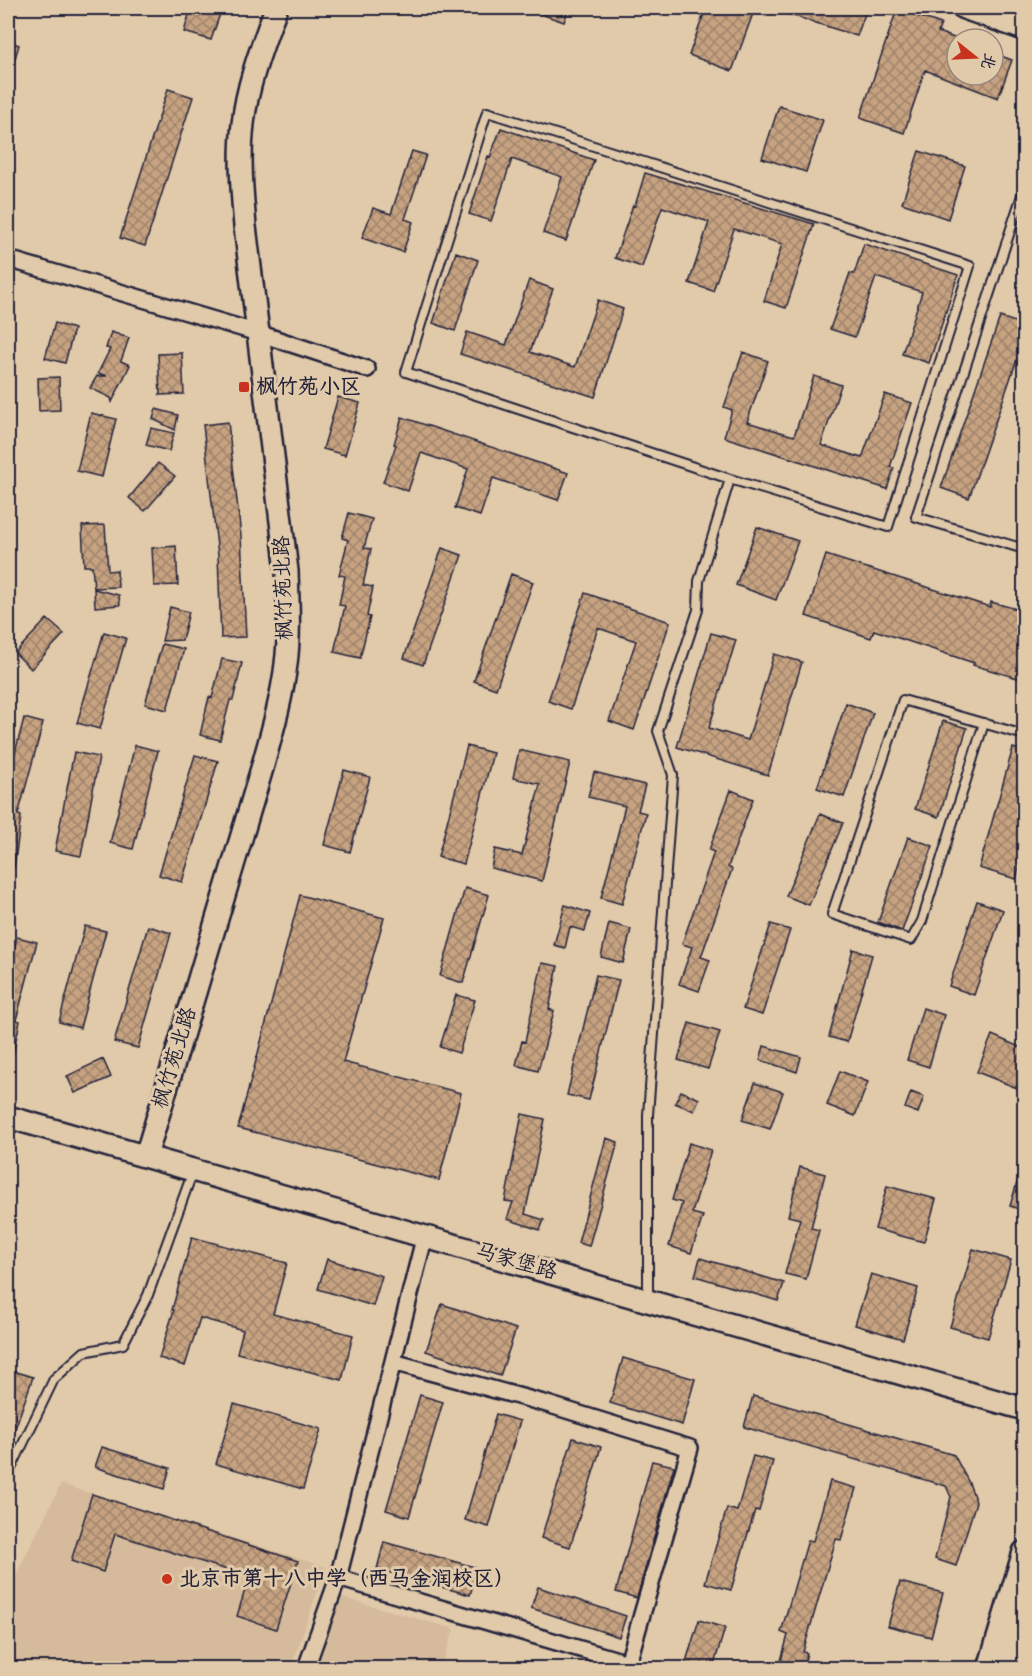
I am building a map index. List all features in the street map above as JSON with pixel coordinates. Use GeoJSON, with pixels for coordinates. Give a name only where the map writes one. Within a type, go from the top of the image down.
{"type":"FeatureCollection","features":[{"type":"Feature","properties":{"kind":"street","name":"枫竹苑北路"},"geometry":{"type":"LineString","coordinates":[[146,1156],[263,765],[286,665],[289,619],[287,571],[241,176],[243,123],[254,75],[276,8]]}},
{"type":"Feature","properties":{"kind":"street"},"geometry":{"type":"LineString","coordinates":[[963,8],[1024,29]]}},
{"type":"Feature","properties":{"kind":"street"},"geometry":{"type":"LineString","coordinates":[[8,259],[258,333],[367,369]]}},
{"type":"Feature","properties":{"kind":"street","name":"马家堡路"},"geometry":{"type":"LineString","coordinates":[[8,1117],[1024,1409]]}},
{"type":"Feature","properties":{"kind":"street"},"geometry":{"type":"LineString","coordinates":[[306,1668],[339,1578],[425,1235]]}},
{"type":"Feature","properties":{"kind":"street"},"geometry":{"type":"LineString","coordinates":[[339,1578],[630,1666],[690,1448],[547,1404],[393,1362]]}},
{"type":"Feature","properties":{"kind":"street"},"geometry":{"type":"LineString","coordinates":[[989,1668],[1024,1552]]}},
{"type":"Feature","properties":{"kind":"street"},"geometry":{"type":"LineString","coordinates":[[1008,1668],[1024,1619]]}},
{"type":"Feature","properties":{"kind":"lane"},"geometry":{"type":"LineString","coordinates":[[487,112],[970,266],[888,526],[730,479],[406,372],[487,112]]}},
{"type":"Feature","properties":{"kind":"lane"},"geometry":{"type":"LineString","coordinates":[[1024,189],[916,517],[1024,549]]}},
{"type":"Feature","properties":{"kind":"lane"},"geometry":{"type":"LineString","coordinates":[[648,1300],[648,1115],[673,775],[658,731],[698,610],[699,581],[730,479]]}},
{"type":"Feature","properties":{"kind":"lane"},"geometry":{"type":"LineString","coordinates":[[984,723],[922,921],[911,940],[832,914],[903,700],[984,723],[1024,735]]}},
{"type":"Feature","properties":{"kind":"lane"},"geometry":{"type":"LineString","coordinates":[[8,1475],[54,1379],[84,1352],[123,1344],[148,1295],[194,1170]]}},
{"type":"Feature","properties":{"kind":"shaded area","name":"北京市第十八中学（西马金润校区）"},"geometry":{"type":"Polygon","coordinates":[[[61,1484],[326,1567],[291,1668],[8,1668],[8,1591],[61,1484]]]}},
{"type":"Feature","properties":{"kind":"shaded area"},"geometry":{"type":"Polygon","coordinates":[[[341,1597],[454,1629],[441,1668],[318,1668],[341,1597]]]}},
{"type":"Feature","properties":{"kind":"building"},"geometry":{"type":"Polygon","coordinates":[[[191,8],[222,8],[211,40],[184,32],[191,8]]]}},
{"type":"Feature","properties":{"kind":"building"},"geometry":{"type":"Polygon","coordinates":[[[526,8],[569,8],[564,22],[526,8]]]}},
{"type":"Feature","properties":{"kind":"building"},"geometry":{"type":"Polygon","coordinates":[[[706,8],[755,8],[732,71],[689,55],[706,8]]]}},
{"type":"Feature","properties":{"kind":"building"},"geometry":{"type":"Polygon","coordinates":[[[775,8],[867,8],[857,36],[775,10],[775,8]]]}},
{"type":"Feature","properties":{"kind":"building"},"geometry":{"type":"Polygon","coordinates":[[[897,9],[941,24],[938,32],[945,35],[945,78],[925,70],[904,133],[860,118],[897,9]]]}},
{"type":"Feature","properties":{"kind":"building"},"geometry":{"type":"Polygon","coordinates":[[[8,41],[19,45],[10,75],[8,74],[8,41]]]}},
{"type":"Feature","properties":{"kind":"building"},"geometry":{"type":"Polygon","coordinates":[[[1005,57],[1012,60],[1005,79],[1005,57]]]}},
{"type":"Feature","properties":{"kind":"building"},"geometry":{"type":"Polygon","coordinates":[[[969,87],[1002,87],[998,98],[969,87]]]}},
{"type":"Feature","properties":{"kind":"building"},"geometry":{"type":"Polygon","coordinates":[[[168,89],[193,97],[145,246],[120,238],[168,89]]]}},
{"type":"Feature","properties":{"kind":"building"},"geometry":{"type":"Polygon","coordinates":[[[779,106],[823,120],[806,172],[762,158],[779,106]]]}},
{"type":"Feature","properties":{"kind":"building"},"geometry":{"type":"Polygon","coordinates":[[[501,128],[594,160],[566,241],[543,233],[562,177],[512,159],[491,221],[469,214],[488,156],[490,157],[501,128]]]}},
{"type":"Feature","properties":{"kind":"building"},"geometry":{"type":"Polygon","coordinates":[[[412,151],[426,155],[405,219],[413,222],[403,252],[362,238],[373,208],[391,214],[412,151]]]}},
{"type":"Feature","properties":{"kind":"building"},"geometry":{"type":"Polygon","coordinates":[[[919,151],[965,166],[948,219],[902,203],[919,151]]]}},
{"type":"Feature","properties":{"kind":"building"},"geometry":{"type":"Polygon","coordinates":[[[645,173],[814,224],[786,308],[764,301],[782,244],[734,229],[713,291],[689,283],[709,222],[662,207],[642,267],[615,258],[645,173]]]}},
{"type":"Feature","properties":{"kind":"building"},"geometry":{"type":"Polygon","coordinates":[[[864,244],[958,275],[929,363],[902,354],[922,292],[876,277],[855,337],[830,329],[850,273],[854,274],[864,244]]]}},
{"type":"Feature","properties":{"kind":"building"},"geometry":{"type":"Polygon","coordinates":[[[456,252],[478,260],[455,331],[433,323],[456,252]]]}},
{"type":"Feature","properties":{"kind":"building"},"geometry":{"type":"Polygon","coordinates":[[[529,280],[553,289],[530,352],[575,367],[598,300],[623,309],[595,397],[460,354],[467,332],[506,345],[529,280]]]}},
{"type":"Feature","properties":{"kind":"building"},"geometry":{"type":"Polygon","coordinates":[[[1000,317],[1024,325],[1024,339],[969,498],[941,488],[1000,317]]]}},
{"type":"Feature","properties":{"kind":"building"},"geometry":{"type":"Polygon","coordinates":[[[55,323],[74,329],[65,363],[45,358],[55,323]]]}},
{"type":"Feature","properties":{"kind":"building"},"geometry":{"type":"Polygon","coordinates":[[[111,332],[129,338],[121,361],[130,365],[112,402],[111,398],[90,388],[97,376],[107,376],[98,373],[110,349],[106,348],[111,332]]]}},
{"type":"Feature","properties":{"kind":"building"},"geometry":{"type":"Polygon","coordinates":[[[743,352],[768,361],[747,422],[794,436],[814,376],[841,385],[821,445],[862,458],[885,394],[912,403],[890,467],[894,468],[887,489],[724,437],[732,410],[724,407],[743,352]]]}},
{"type":"Feature","properties":{"kind":"building"},"geometry":{"type":"Polygon","coordinates":[[[182,353],[184,394],[160,395],[158,354],[182,353]]]}},
{"type":"Feature","properties":{"kind":"building"},"geometry":{"type":"Polygon","coordinates":[[[59,377],[60,410],[39,411],[38,378],[59,377]]]}},
{"type":"Feature","properties":{"kind":"building"},"geometry":{"type":"Polygon","coordinates":[[[338,397],[360,403],[345,455],[323,449],[338,397]]]}},
{"type":"Feature","properties":{"kind":"building"},"geometry":{"type":"Polygon","coordinates":[[[156,409],[178,415],[175,430],[153,419],[156,409]]]}},
{"type":"Feature","properties":{"kind":"building"},"geometry":{"type":"Polygon","coordinates":[[[91,413],[116,419],[102,477],[77,471],[91,413]]]}},
{"type":"Feature","properties":{"kind":"building"},"geometry":{"type":"Polygon","coordinates":[[[402,417],[568,473],[558,500],[493,478],[480,516],[455,508],[468,469],[421,453],[408,491],[383,482],[396,445],[394,444],[402,417]]]}},
{"type":"Feature","properties":{"kind":"building"},"geometry":{"type":"Polygon","coordinates":[[[228,422],[241,536],[246,637],[221,638],[218,555],[203,425],[228,422]]]}},
{"type":"Feature","properties":{"kind":"building"},"geometry":{"type":"Polygon","coordinates":[[[151,428],[174,433],[169,451],[146,445],[151,428]]]}},
{"type":"Feature","properties":{"kind":"building"},"geometry":{"type":"Polygon","coordinates":[[[158,463],[175,476],[145,511],[129,498],[158,463]]]}},
{"type":"Feature","properties":{"kind":"building"},"geometry":{"type":"Polygon","coordinates":[[[349,513],[372,519],[364,548],[371,549],[363,585],[373,587],[367,616],[370,617],[360,658],[334,652],[345,606],[339,605],[345,576],[339,575],[348,540],[342,538],[349,513]]]}},
{"type":"Feature","properties":{"kind":"building"},"geometry":{"type":"Polygon","coordinates":[[[105,525],[108,571],[117,570],[118,587],[94,588],[92,566],[84,566],[82,526],[105,525]]]}},
{"type":"Feature","properties":{"kind":"building"},"geometry":{"type":"Polygon","coordinates":[[[757,527],[798,541],[776,600],[736,585],[757,527]]]}},
{"type":"Feature","properties":{"kind":"building"},"geometry":{"type":"Polygon","coordinates":[[[176,546],[178,585],[154,586],[152,548],[176,546]]]}},
{"type":"Feature","properties":{"kind":"building"},"geometry":{"type":"Polygon","coordinates":[[[442,548],[462,555],[423,665],[404,658],[442,548]]]}},
{"type":"Feature","properties":{"kind":"building"},"geometry":{"type":"Polygon","coordinates":[[[826,555],[990,607],[991,602],[1024,611],[1024,680],[973,665],[974,663],[874,630],[871,638],[806,616],[826,555]]]}},
{"type":"Feature","properties":{"kind":"building"},"geometry":{"type":"Polygon","coordinates":[[[511,574],[533,582],[496,689],[474,681],[511,574]]]}},
{"type":"Feature","properties":{"kind":"building"},"geometry":{"type":"Polygon","coordinates":[[[94,589],[119,595],[120,605],[95,607],[94,589]]]}},
{"type":"Feature","properties":{"kind":"building"},"geometry":{"type":"Polygon","coordinates":[[[585,593],[670,622],[634,730],[609,721],[636,641],[598,628],[571,709],[548,701],[585,593]]]}},
{"type":"Feature","properties":{"kind":"building"},"geometry":{"type":"Polygon","coordinates":[[[170,607],[189,612],[182,640],[162,641],[170,607]]]}},
{"type":"Feature","properties":{"kind":"building"},"geometry":{"type":"Polygon","coordinates":[[[47,619],[64,634],[31,669],[15,653],[47,619]]]}},
{"type":"Feature","properties":{"kind":"building"},"geometry":{"type":"Polygon","coordinates":[[[104,632],[126,638],[100,729],[77,723],[104,632]]]}},
{"type":"Feature","properties":{"kind":"building"},"geometry":{"type":"Polygon","coordinates":[[[711,633],[736,640],[709,728],[748,740],[774,654],[802,662],[768,775],[677,747],[711,633]]]}},
{"type":"Feature","properties":{"kind":"building"},"geometry":{"type":"Polygon","coordinates":[[[162,644],[184,649],[167,710],[145,704],[162,644]]]}},
{"type":"Feature","properties":{"kind":"building"},"geometry":{"type":"Polygon","coordinates":[[[222,659],[242,663],[220,740],[200,735],[209,697],[212,698],[222,659]]]}},
{"type":"Feature","properties":{"kind":"building"},"geometry":{"type":"Polygon","coordinates":[[[846,703],[873,713],[844,797],[817,788],[846,703]]]}},
{"type":"Feature","properties":{"kind":"building"},"geometry":{"type":"Polygon","coordinates":[[[24,718],[43,723],[18,815],[21,816],[14,868],[8,868],[8,780],[24,718]]]}},
{"type":"Feature","properties":{"kind":"building"},"geometry":{"type":"Polygon","coordinates":[[[943,721],[967,728],[939,817],[915,809],[943,721]]]}},
{"type":"Feature","properties":{"kind":"building"},"geometry":{"type":"Polygon","coordinates":[[[135,745],[158,751],[133,849],[110,843],[135,745]]]}},
{"type":"Feature","properties":{"kind":"building"},"geometry":{"type":"Polygon","coordinates":[[[467,746],[493,753],[464,864],[438,857],[467,746]]]}},
{"type":"Feature","properties":{"kind":"building"},"geometry":{"type":"Polygon","coordinates":[[[1013,748],[1024,751],[1024,849],[1016,879],[979,868],[1013,748]]]}},
{"type":"Feature","properties":{"kind":"building"},"geometry":{"type":"Polygon","coordinates":[[[519,750],[570,762],[542,881],[491,868],[495,849],[522,855],[540,784],[513,778],[519,750]]]}},
{"type":"Feature","properties":{"kind":"building"},"geometry":{"type":"Polygon","coordinates":[[[74,752],[99,757],[81,856],[55,851],[74,752]]]}},
{"type":"Feature","properties":{"kind":"building"},"geometry":{"type":"Polygon","coordinates":[[[195,755],[218,761],[182,882],[159,875],[195,755]]]}},
{"type":"Feature","properties":{"kind":"building"},"geometry":{"type":"Polygon","coordinates":[[[344,770],[370,777],[350,852],[324,845],[344,770]]]}},
{"type":"Feature","properties":{"kind":"building"},"geometry":{"type":"Polygon","coordinates":[[[594,772],[645,785],[638,811],[646,813],[622,904],[601,898],[625,806],[588,797],[594,772]]]}},
{"type":"Feature","properties":{"kind":"building"},"geometry":{"type":"Polygon","coordinates":[[[731,790],[753,799],[728,867],[732,869],[701,957],[710,960],[699,991],[679,984],[692,947],[682,944],[714,852],[709,850],[731,790]]]}},
{"type":"Feature","properties":{"kind":"building"},"geometry":{"type":"Polygon","coordinates":[[[820,814],[843,823],[809,905],[786,896],[820,814]]]}},
{"type":"Feature","properties":{"kind":"building"},"geometry":{"type":"Polygon","coordinates":[[[908,837],[933,846],[902,931],[878,922],[908,837]]]}},
{"type":"Feature","properties":{"kind":"building"},"geometry":{"type":"Polygon","coordinates":[[[465,888],[489,895],[463,983],[440,976],[465,888]]]}},
{"type":"Feature","properties":{"kind":"building"},"geometry":{"type":"Polygon","coordinates":[[[300,895],[384,918],[343,1062],[461,1093],[439,1180],[238,1128],[300,895]]]}},
{"type":"Feature","properties":{"kind":"building"},"geometry":{"type":"Polygon","coordinates":[[[977,901],[1003,910],[974,995],[949,986],[977,901]]]}},
{"type":"Feature","properties":{"kind":"building"},"geometry":{"type":"Polygon","coordinates":[[[565,905],[590,913],[585,931],[570,927],[565,948],[554,945],[565,905]]]}},
{"type":"Feature","properties":{"kind":"building"},"geometry":{"type":"Polygon","coordinates":[[[609,923],[631,929],[623,963],[601,957],[609,923]]]}},
{"type":"Feature","properties":{"kind":"building"},"geometry":{"type":"Polygon","coordinates":[[[771,924],[790,930],[762,1015],[743,1009],[771,924]]]}},
{"type":"Feature","properties":{"kind":"building"},"geometry":{"type":"Polygon","coordinates":[[[85,926],[106,931],[80,1028],[59,1022],[85,926]]]}},
{"type":"Feature","properties":{"kind":"building"},"geometry":{"type":"Polygon","coordinates":[[[148,926],[171,933],[138,1048],[114,1042],[148,926]]]}},
{"type":"Feature","properties":{"kind":"building"},"geometry":{"type":"Polygon","coordinates":[[[17,937],[37,942],[16,1020],[20,1021],[12,1059],[8,1058],[8,971],[17,937]]]}},
{"type":"Feature","properties":{"kind":"building"},"geometry":{"type":"Polygon","coordinates":[[[853,949],[872,955],[847,1042],[829,1037],[853,949]]]}},
{"type":"Feature","properties":{"kind":"building"},"geometry":{"type":"Polygon","coordinates":[[[542,963],[558,966],[549,1009],[554,1011],[538,1071],[516,1065],[522,1041],[525,1042],[542,963]]]}},
{"type":"Feature","properties":{"kind":"building"},"geometry":{"type":"Polygon","coordinates":[[[596,975],[619,980],[589,1100],[567,1095],[596,975]]]}},
{"type":"Feature","properties":{"kind":"building"},"geometry":{"type":"Polygon","coordinates":[[[456,995],[475,1000],[459,1053],[440,1047],[456,995]]]}},
{"type":"Feature","properties":{"kind":"building"},"geometry":{"type":"Polygon","coordinates":[[[923,1008],[944,1015],[929,1067],[907,1060],[923,1008]]]}},
{"type":"Feature","properties":{"kind":"building"},"geometry":{"type":"Polygon","coordinates":[[[689,1023],[720,1032],[708,1069],[678,1060],[689,1023]]]}},
{"type":"Feature","properties":{"kind":"building"},"geometry":{"type":"Polygon","coordinates":[[[992,1035],[1024,1049],[1022,1090],[977,1072],[992,1035]]]}},
{"type":"Feature","properties":{"kind":"building"},"geometry":{"type":"Polygon","coordinates":[[[764,1046],[801,1057],[797,1072],[760,1060],[764,1046]]]}},
{"type":"Feature","properties":{"kind":"building"},"geometry":{"type":"Polygon","coordinates":[[[103,1059],[111,1077],[75,1093],[67,1076],[103,1059]]]}},
{"type":"Feature","properties":{"kind":"building"},"geometry":{"type":"Polygon","coordinates":[[[840,1071],[868,1082],[855,1116],[827,1105],[840,1071]]]}},
{"type":"Feature","properties":{"kind":"building"},"geometry":{"type":"Polygon","coordinates":[[[755,1083],[783,1092],[770,1129],[742,1120],[755,1083]]]}},
{"type":"Feature","properties":{"kind":"building"},"geometry":{"type":"Polygon","coordinates":[[[681,1091],[699,1099],[694,1111],[675,1103],[681,1091]]]}},
{"type":"Feature","properties":{"kind":"building"},"geometry":{"type":"Polygon","coordinates":[[[911,1092],[924,1097],[918,1113],[905,1108],[911,1092]]]}},
{"type":"Feature","properties":{"kind":"building"},"geometry":{"type":"Polygon","coordinates":[[[522,1114],[545,1119],[525,1214],[544,1220],[540,1230],[507,1219],[513,1202],[505,1201],[522,1114]]]}},
{"type":"Feature","properties":{"kind":"building"},"geometry":{"type":"Polygon","coordinates":[[[606,1138],[618,1142],[589,1246],[578,1243],[606,1138]]]}},
{"type":"Feature","properties":{"kind":"building"},"geometry":{"type":"Polygon","coordinates":[[[689,1143],[711,1150],[692,1213],[703,1216],[691,1253],[669,1246],[682,1203],[672,1200],[689,1143]]]}},
{"type":"Feature","properties":{"kind":"building"},"geometry":{"type":"Polygon","coordinates":[[[1022,1166],[1024,1166],[1024,1211],[1010,1206],[1022,1166]]]}},
{"type":"Feature","properties":{"kind":"building"},"geometry":{"type":"Polygon","coordinates":[[[800,1167],[825,1174],[811,1228],[819,1230],[806,1279],[785,1274],[800,1219],[788,1216],[800,1167]]]}},
{"type":"Feature","properties":{"kind":"building"},"geometry":{"type":"Polygon","coordinates":[[[887,1186],[936,1199],[924,1242],[875,1229],[887,1186]]]}},
{"type":"Feature","properties":{"kind":"building"},"geometry":{"type":"Polygon","coordinates":[[[192,1237],[287,1263],[273,1314],[353,1335],[342,1380],[237,1353],[243,1330],[200,1318],[185,1366],[159,1358],[174,1310],[172,1310],[192,1237]]]}},
{"type":"Feature","properties":{"kind":"building"},"geometry":{"type":"Polygon","coordinates":[[[973,1249],[1011,1260],[988,1338],[950,1327],[973,1249]]]}},
{"type":"Feature","properties":{"kind":"building"},"geometry":{"type":"Polygon","coordinates":[[[700,1258],[784,1283],[778,1301],[695,1276],[700,1258]]]}},
{"type":"Feature","properties":{"kind":"building"},"geometry":{"type":"Polygon","coordinates":[[[327,1259],[382,1276],[373,1306],[318,1289],[327,1259]]]}},
{"type":"Feature","properties":{"kind":"building"},"geometry":{"type":"Polygon","coordinates":[[[871,1274],[918,1288],[903,1339],[855,1325],[871,1274]]]}},
{"type":"Feature","properties":{"kind":"building"},"geometry":{"type":"Polygon","coordinates":[[[442,1304],[516,1329],[500,1376],[426,1351],[442,1304]]]}},
{"type":"Feature","properties":{"kind":"building"},"geometry":{"type":"Polygon","coordinates":[[[623,1358],[695,1379],[682,1425],[610,1403],[623,1358]]]}},
{"type":"Feature","properties":{"kind":"building"},"geometry":{"type":"Polygon","coordinates":[[[13,1371],[33,1377],[8,1446],[8,1387],[13,1371]]]}},
{"type":"Feature","properties":{"kind":"building"},"geometry":{"type":"Polygon","coordinates":[[[420,1395],[443,1402],[409,1517],[386,1510],[420,1395]]]}},
{"type":"Feature","properties":{"kind":"building"},"geometry":{"type":"Polygon","coordinates":[[[753,1396],[954,1455],[976,1502],[956,1566],[935,1559],[951,1497],[946,1486],[744,1427],[753,1396]]]}},
{"type":"Feature","properties":{"kind":"building"},"geometry":{"type":"Polygon","coordinates":[[[234,1404],[321,1429],[303,1489],[216,1464],[234,1404]]]}},
{"type":"Feature","properties":{"kind":"building"},"geometry":{"type":"Polygon","coordinates":[[[496,1414],[520,1421],[489,1527],[465,1520],[496,1414]]]}},
{"type":"Feature","properties":{"kind":"building"},"geometry":{"type":"Polygon","coordinates":[[[573,1438],[601,1447],[570,1547],[541,1538],[573,1438]]]}},
{"type":"Feature","properties":{"kind":"building"},"geometry":{"type":"Polygon","coordinates":[[[102,1447],[170,1468],[164,1489],[95,1467],[102,1447]]]}},
{"type":"Feature","properties":{"kind":"building"},"geometry":{"type":"Polygon","coordinates":[[[753,1456],[773,1461],[759,1511],[755,1510],[731,1590],[705,1583],[727,1508],[737,1511],[753,1456]]]}},
{"type":"Feature","properties":{"kind":"building"},"geometry":{"type":"Polygon","coordinates":[[[652,1461],[674,1466],[637,1598],[616,1592],[652,1461]]]}},
{"type":"Feature","properties":{"kind":"building"},"geometry":{"type":"Polygon","coordinates":[[[830,1481],[856,1488],[841,1540],[836,1539],[803,1652],[807,1653],[803,1668],[779,1668],[788,1635],[781,1632],[808,1540],[813,1541],[830,1481]]]}},
{"type":"Feature","properties":{"kind":"building"},"geometry":{"type":"Polygon","coordinates":[[[92,1494],[298,1561],[276,1629],[237,1616],[249,1577],[115,1534],[103,1572],[71,1561],[92,1494]]]}},
{"type":"Feature","properties":{"kind":"building"},"geometry":{"type":"Polygon","coordinates":[[[384,1542],[478,1568],[470,1595],[377,1569],[384,1542]]]}},
{"type":"Feature","properties":{"kind":"building"},"geometry":{"type":"Polygon","coordinates":[[[900,1582],[943,1593],[931,1637],[888,1626],[900,1582]]]}},
{"type":"Feature","properties":{"kind":"building"},"geometry":{"type":"Polygon","coordinates":[[[538,1587],[626,1616],[619,1637],[531,1608],[538,1587]]]}},
{"type":"Feature","properties":{"kind":"building"},"geometry":{"type":"Polygon","coordinates":[[[699,1620],[725,1628],[713,1668],[684,1668],[699,1620]]]}},
{"type":"Feature","properties":{"kind":"place","name":"枫竹苑小区"},"geometry":{"type":"Point","coordinates":[244,387]}},
{"type":"Feature","properties":{"kind":"place","name":"北京市第十八中学（西马金润校区）"},"geometry":{"type":"Point","coordinates":[167,1579]}}]}
